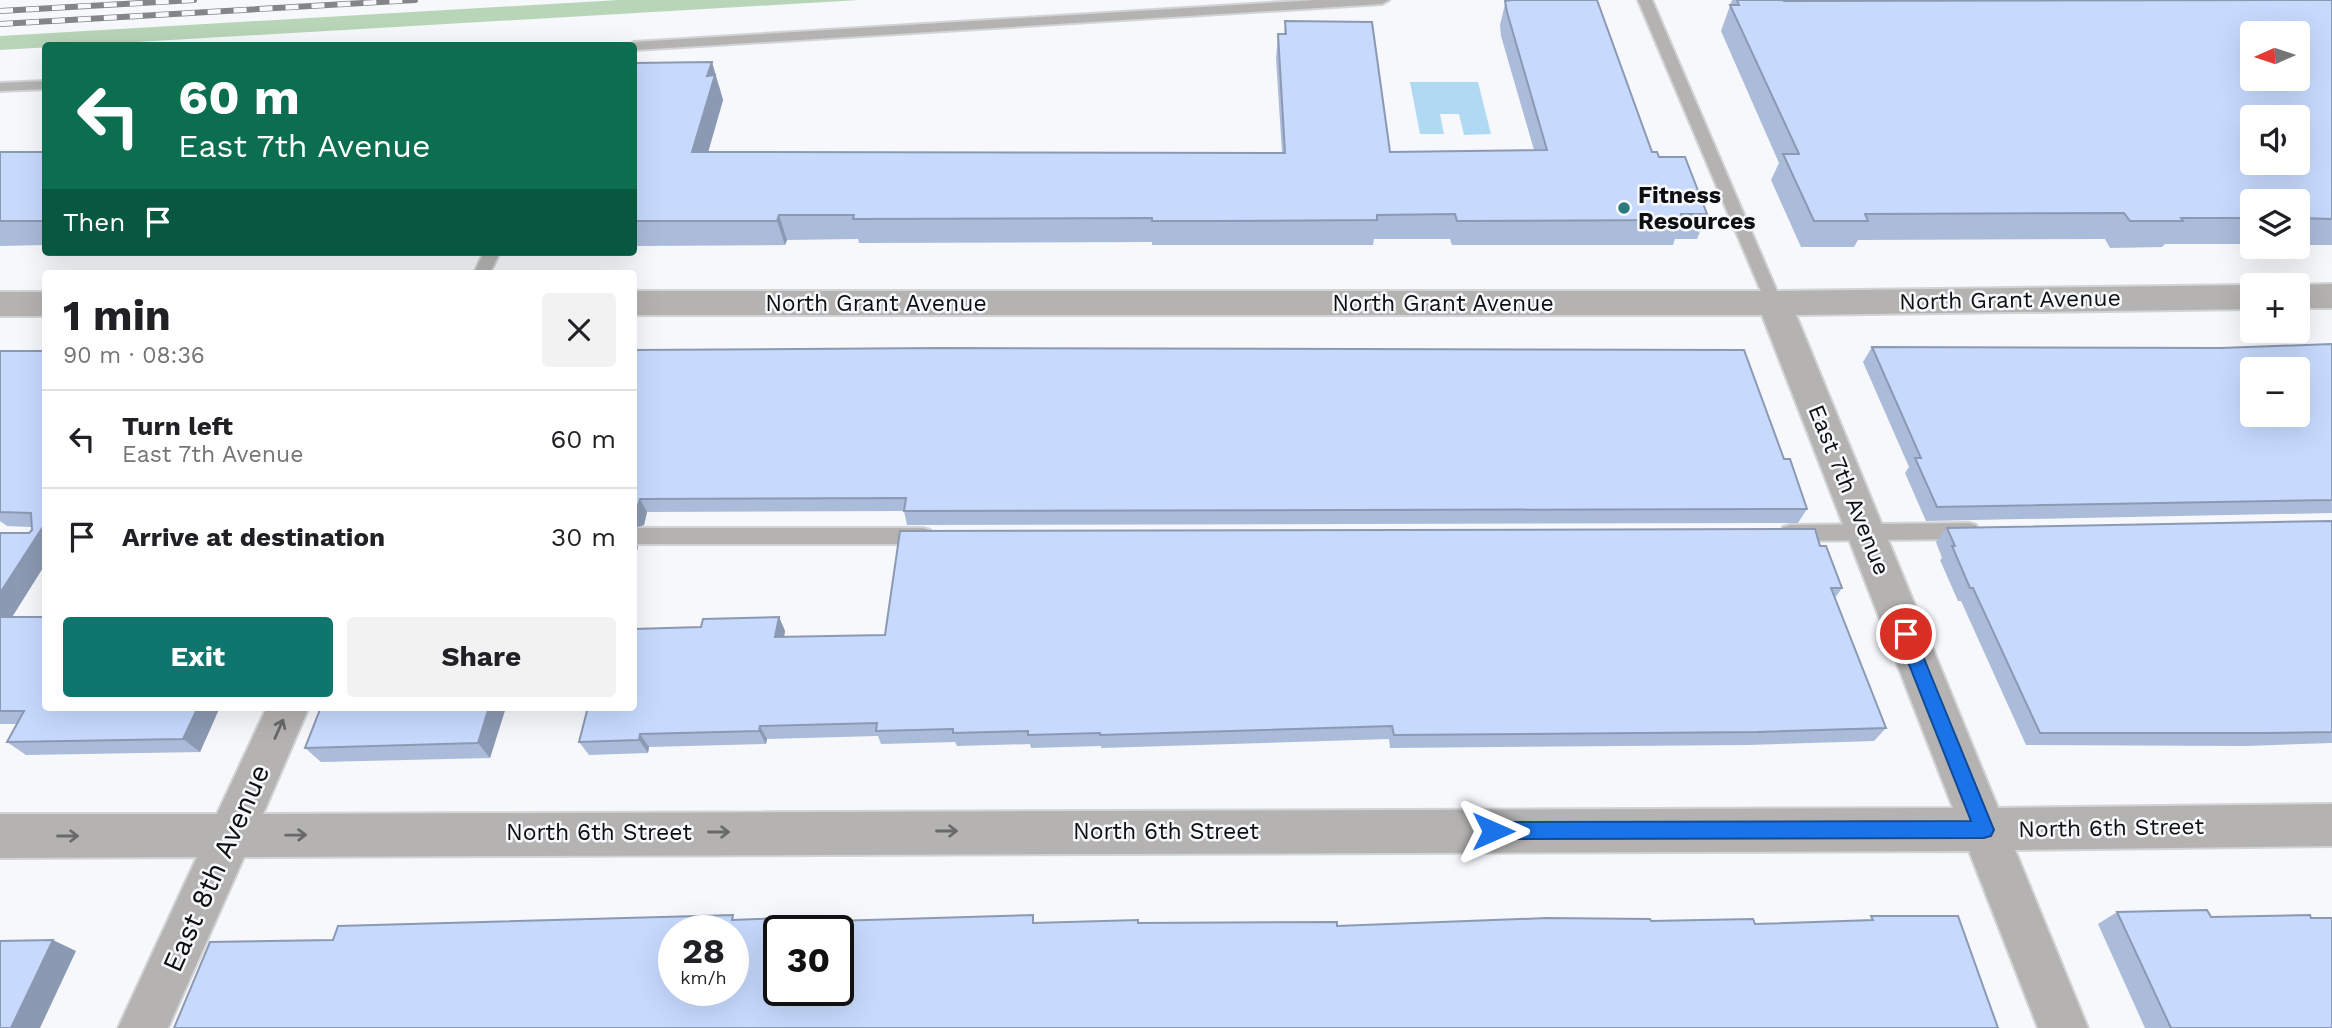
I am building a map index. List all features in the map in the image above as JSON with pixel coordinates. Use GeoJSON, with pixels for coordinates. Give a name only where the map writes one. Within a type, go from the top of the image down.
{"type":"FeatureCollection","features":[{"type":"Feature","properties":{"kind":"street"},"geometry":{"type":"LineString","coordinates":[[2310,296],[2332,296]]}},
{"type":"Feature","properties":{"kind":"street","name":"North Grant Avenue"},"geometry":{"type":"LineString","coordinates":[[637,303],[1774,303],[2240,297]]}},
{"type":"Feature","properties":{"kind":"street","name":"East 7th Avenue"},"geometry":{"type":"LineString","coordinates":[[1774,303],[2063,1028]]}},
{"type":"Feature","properties":{"kind":"street"},"geometry":{"type":"LineString","coordinates":[[0,304],[42,304]]}},
{"type":"Feature","properties":{"kind":"street","name":"East 8th Avenue"},"geometry":{"type":"LineString","coordinates":[[143,1028],[286,711]]}},
{"type":"Feature","properties":{"kind":"street","name":"North 6th Street"},"geometry":{"type":"LineString","coordinates":[[0,836],[567,832],[1984,830],[2332,825]]}},
{"type":"Feature","properties":{"kind":"lane"},"geometry":{"type":"LineString","coordinates":[[637,46],[1382,0]]}},
{"type":"Feature","properties":{"kind":"lane"},"geometry":{"type":"LineString","coordinates":[[1645,0],[1774,303]]}},
{"type":"Feature","properties":{"kind":"lane"},"geometry":{"type":"LineString","coordinates":[[0,87],[42,85]]}},
{"type":"Feature","properties":{"kind":"lane"},"geometry":{"type":"LineString","coordinates":[[1771,533],[1982,530]]}},
{"type":"Feature","properties":{"kind":"lane"},"geometry":{"type":"LineString","coordinates":[[637,536],[939,536]]}},
{"type":"Feature","properties":{"kind":"green space"},"geometry":{"type":"Polygon","coordinates":[[[619,0],[859,0],[137,42],[42,42],[42,48],[0,50],[0,36],[619,0]]]}},
{"type":"Feature","properties":{"kind":"water"},"geometry":{"type":"Polygon","coordinates":[[[1410,82],[1478,82],[1491,134],[1464,135],[1459,114],[1440,114],[1444,134],[1420,134],[1410,82]]]}},
{"type":"Feature","properties":{"kind":"building"},"geometry":{"type":"Polygon","coordinates":[[[1597,0],[1652,152],[1657,152],[1659,157],[1685,157],[1707,214],[1681,214],[1682,220],[1457,221],[1455,214],[1377,215],[1377,220],[853,219],[854,215],[779,215],[777,221],[637,221],[637,63],[712,62],[707,76],[715,75],[692,152],[1285,153],[1278,34],[1286,34],[1285,21],[1372,22],[1390,152],[1547,150],[1505,1],[1597,0]]]}},
{"type":"Feature","properties":{"kind":"building"},"geometry":{"type":"Polygon","coordinates":[[[1737,0],[2332,0],[2332,219],[2310,218],[2310,189],[2240,189],[2240,218],[2130,221],[2124,213],[1865,214],[1868,221],[1814,221],[1783,154],[1799,154],[1730,5],[1739,5],[1737,0]]]}},
{"type":"Feature","properties":{"kind":"building"},"geometry":{"type":"Polygon","coordinates":[[[0,152],[42,152],[42,221],[0,221],[0,152]]]}},
{"type":"Feature","properties":{"kind":"building"},"geometry":{"type":"Polygon","coordinates":[[[2332,344],[2332,500],[1937,507],[1915,458],[1921,458],[1872,347],[2221,348],[2332,344]]]}},
{"type":"Feature","properties":{"kind":"building"},"geometry":{"type":"Polygon","coordinates":[[[637,350],[1744,350],[1784,459],[1790,459],[1807,509],[904,511],[906,498],[640,499],[637,509],[637,350]]]}},
{"type":"Feature","properties":{"kind":"building"},"geometry":{"type":"Polygon","coordinates":[[[0,351],[42,351],[42,528],[0,593],[0,533],[29,533],[32,530],[31,513],[0,512],[0,351]]]}},
{"type":"Feature","properties":{"kind":"building"},"geometry":{"type":"Polygon","coordinates":[[[2332,521],[2332,732],[2040,733],[1973,588],[1970,588],[1947,528],[2332,521]]]}},
{"type":"Feature","properties":{"kind":"building"},"geometry":{"type":"Polygon","coordinates":[[[1815,529],[1820,546],[1826,546],[1842,588],[1831,588],[1886,728],[1757,732],[1394,735],[1392,726],[1028,735],[1028,731],[953,733],[953,729],[876,731],[877,723],[760,726],[759,731],[640,734],[639,740],[579,742],[587,711],[637,711],[637,629],[701,627],[703,619],[779,617],[775,637],[885,635],[900,531],[1815,529]]]}},
{"type":"Feature","properties":{"kind":"building"},"geometry":{"type":"Polygon","coordinates":[[[0,617],[42,617],[42,711],[196,711],[183,739],[7,742],[24,711],[0,711],[0,617]]]}},
{"type":"Feature","properties":{"kind":"building"},"geometry":{"type":"Polygon","coordinates":[[[319,711],[488,711],[478,743],[305,748],[319,711]]]}},
{"type":"Feature","properties":{"kind":"building"},"geometry":{"type":"Polygon","coordinates":[[[2207,910],[2211,917],[2310,915],[2311,918],[2332,918],[2332,1028],[2171,1028],[2117,912],[2207,910]]]}},
{"type":"Feature","properties":{"kind":"building"},"geometry":{"type":"Polygon","coordinates":[[[1033,915],[1033,923],[1138,920],[1138,923],[1337,922],[1337,926],[1547,918],[1651,921],[1753,919],[1755,924],[1873,920],[1871,916],[1958,916],[1998,1028],[174,1028],[210,942],[333,940],[338,926],[658,917],[658,1006],[749,1006],[749,919],[763,919],[763,1006],[854,1006],[854,920],[1033,915]]]}},
{"type":"Feature","properties":{"kind":"building"},"geometry":{"type":"Polygon","coordinates":[[[53,940],[11,1028],[0,1028],[0,941],[53,940]]]}},
{"type":"Feature","properties":{"kind":"railway"},"geometry":{"type":"LineString","coordinates":[[0,11],[194,0]]}},
{"type":"Feature","properties":{"kind":"railway"},"geometry":{"type":"LineString","coordinates":[[0,24],[415,0]]}},
{"type":"Feature","properties":{"kind":"place","name":"Fitness Resources"},"geometry":{"type":"Point","coordinates":[1624,208]}},
{"type":"Feature","properties":{"kind":"route"},"geometry":{"type":"LineString","coordinates":[[1493,831],[1984,830],[1906,634]]}}]}
